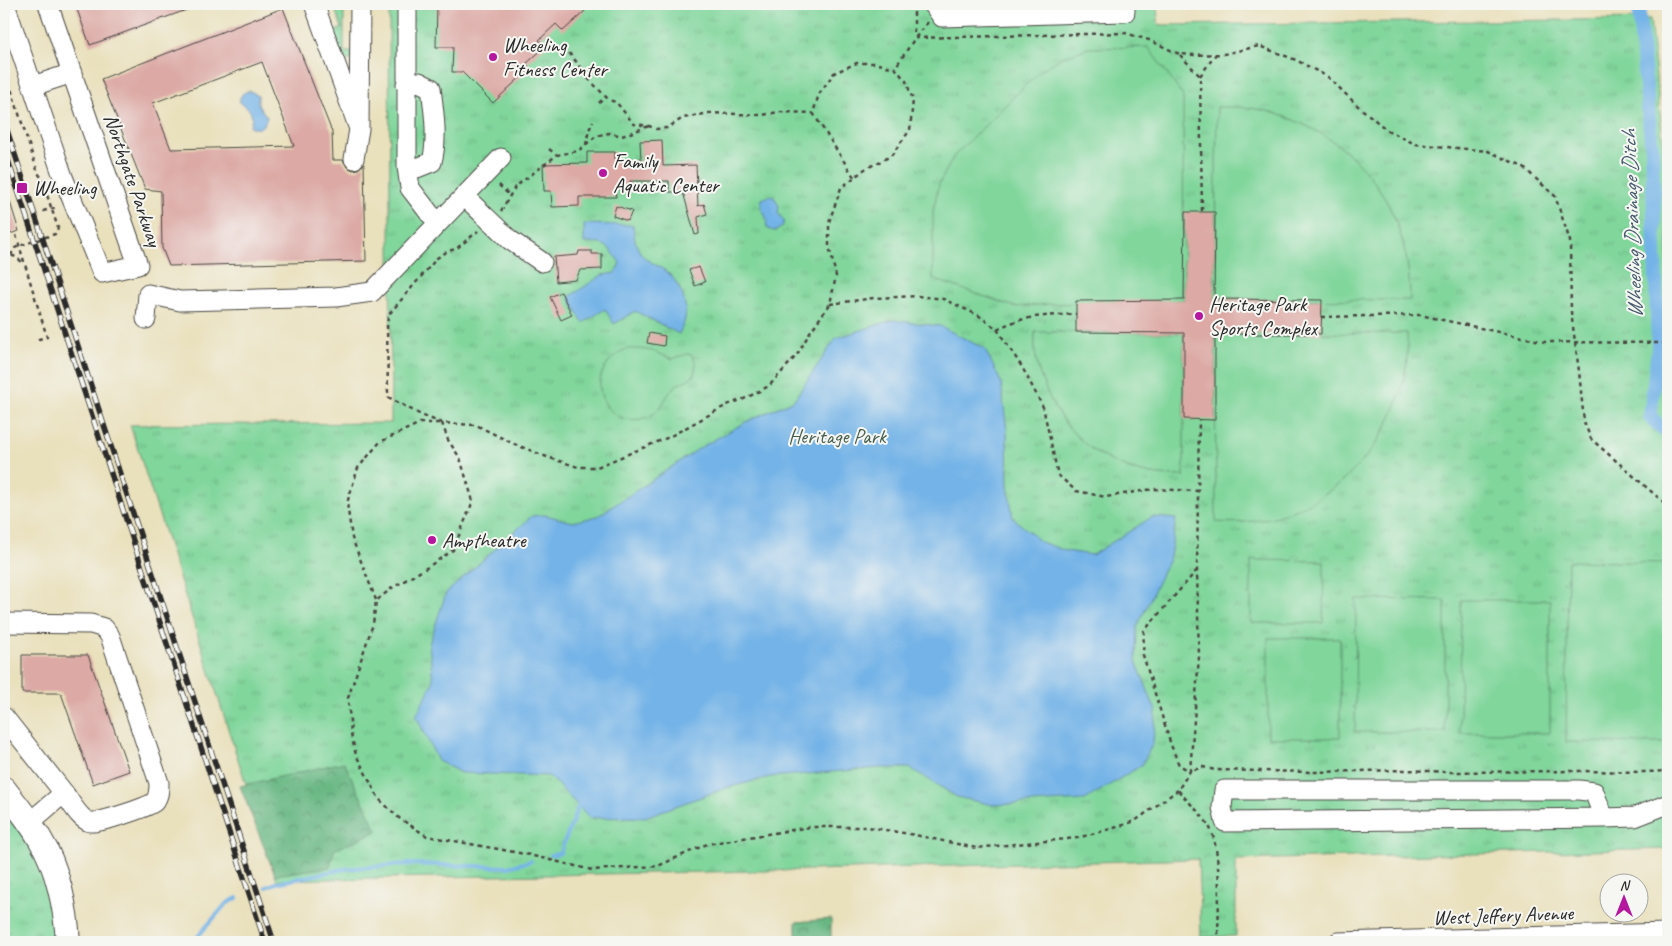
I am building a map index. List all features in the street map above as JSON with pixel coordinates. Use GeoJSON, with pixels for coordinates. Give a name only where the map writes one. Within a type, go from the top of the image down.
{"type":"FeatureCollection","features":[{"type":"Feature","properties":{"kind":"main road"},"geometry":{"type":"LineString","coordinates":[[4,789],[41,840],[59,882],[68,942]]}},
{"type":"Feature","properties":{"kind":"street"},"geometry":{"type":"LineString","coordinates":[[5,4],[33,86],[72,73]]}},
{"type":"Feature","properties":{"kind":"street","name":"Northgate Parkway"},"geometry":{"type":"LineString","coordinates":[[33,86],[63,177],[102,273],[138,265],[48,4]]}},
{"type":"Feature","properties":{"kind":"street"},"geometry":{"type":"LineString","coordinates":[[314,4],[359,129]]}},
{"type":"Feature","properties":{"kind":"street"},"geometry":{"type":"LineString","coordinates":[[354,159],[359,129],[360,4]]}},
{"type":"Feature","properties":{"kind":"street"},"geometry":{"type":"LineString","coordinates":[[407,4],[407,167],[410,188],[430,214],[439,222]]}},
{"type":"Feature","properties":{"kind":"street"},"geometry":{"type":"LineString","coordinates":[[935,8],[942,17],[1125,12],[1125,4]]}},
{"type":"Feature","properties":{"kind":"street"},"geometry":{"type":"LineString","coordinates":[[406,84],[419,82],[431,88],[435,151],[432,162],[417,168],[407,167]]}},
{"type":"Feature","properties":{"kind":"street"},"geometry":{"type":"LineString","coordinates":[[146,319],[148,294],[180,301],[336,297],[372,292],[501,158]]}},
{"type":"Feature","properties":{"kind":"street"},"geometry":{"type":"LineString","coordinates":[[464,196],[510,240],[542,262]]}},
{"type":"Feature","properties":{"kind":"street"},"geometry":{"type":"LineString","coordinates":[[4,623],[91,624],[104,628],[110,636],[160,783],[159,794],[153,803],[101,822],[90,822],[80,815],[4,716]]}},
{"type":"Feature","properties":{"kind":"street"},"geometry":{"type":"LineString","coordinates":[[1604,818],[1594,792],[1580,790],[1224,790],[1222,806],[1225,822],[1604,818],[1635,817],[1668,804]]}},
{"type":"Feature","properties":{"kind":"street"},"geometry":{"type":"LineString","coordinates":[[29,823],[64,793]]}},
{"type":"Feature","properties":{"kind":"street","name":"West Jeffery Avenue"},"geometry":{"type":"LineString","coordinates":[[1338,942],[1553,939],[1668,932]]}},
{"type":"Feature","properties":{"kind":"path"},"geometry":{"type":"LineString","coordinates":[[914,4],[914,38]]}},
{"type":"Feature","properties":{"kind":"path"},"geometry":{"type":"LineString","coordinates":[[895,68],[935,8]]}},
{"type":"Feature","properties":{"kind":"path"},"geometry":{"type":"LineString","coordinates":[[914,38],[1125,33],[1149,40],[1179,54],[1200,76]]}},
{"type":"Feature","properties":{"kind":"path"},"geometry":{"type":"LineString","coordinates":[[1179,54],[1216,54],[1259,46],[1296,60],[1328,77],[1358,106],[1387,130],[1415,144],[1488,151],[1523,167],[1555,196],[1570,241],[1571,312],[1584,422],[1591,439],[1668,506]]}},
{"type":"Feature","properties":{"kind":"path"},"geometry":{"type":"LineString","coordinates":[[570,53],[581,71],[612,102],[616,102],[634,124],[656,129],[667,128],[683,118],[709,113],[813,113]]}},
{"type":"Feature","properties":{"kind":"path"},"geometry":{"type":"LineString","coordinates":[[1202,212],[1200,76],[1216,54]]}},
{"type":"Feature","properties":{"kind":"path"},"geometry":{"type":"LineString","coordinates":[[854,178],[813,113],[819,94],[834,73],[857,63],[874,63],[895,68],[906,81],[913,100],[910,130],[890,156],[865,169],[854,178],[841,188],[829,222],[829,246],[836,276],[830,304],[796,355],[769,386],[744,399],[726,404],[669,437],[597,467],[578,467],[547,457],[514,444],[476,425],[420,423],[380,442],[358,468],[347,503],[352,538],[376,600],[373,624],[348,698],[356,755],[379,799],[399,818],[427,836],[525,854],[592,870],[658,866],[707,844],[810,826],[868,827],[976,848],[1077,838],[1135,821],[1178,790]]}},
{"type":"Feature","properties":{"kind":"path"},"geometry":{"type":"LineString","coordinates":[[4,67],[58,228],[55,234],[15,248],[11,255]]}},
{"type":"Feature","properties":{"kind":"path"},"geometry":{"type":"LineString","coordinates":[[599,103],[606,96]]}},
{"type":"Feature","properties":{"kind":"path"},"geometry":{"type":"LineString","coordinates":[[586,145],[593,121]]}},
{"type":"Feature","properties":{"kind":"path"},"geometry":{"type":"LineString","coordinates":[[376,600],[453,550],[473,501],[460,458],[448,440],[442,423],[421,415],[388,397],[387,322],[390,313],[437,258],[456,249],[490,221],[503,209],[515,187],[557,155],[578,151],[595,137],[603,134],[610,133],[622,136],[649,126]]}},
{"type":"Feature","properties":{"kind":"path"},"geometry":{"type":"LineString","coordinates":[[549,149],[557,155]]}},
{"type":"Feature","properties":{"kind":"path"},"geometry":{"type":"LineString","coordinates":[[499,185],[510,196]]}},
{"type":"Feature","properties":{"kind":"path"},"geometry":{"type":"LineString","coordinates":[[43,211],[58,207]]}},
{"type":"Feature","properties":{"kind":"path"},"geometry":{"type":"LineString","coordinates":[[16,235],[48,337],[35,340]]}},
{"type":"Feature","properties":{"kind":"path"},"geometry":{"type":"LineString","coordinates":[[4,253],[24,263]]}},
{"type":"Feature","properties":{"kind":"path"},"geometry":{"type":"LineString","coordinates":[[830,304],[874,298],[918,296],[943,299],[978,315],[997,329],[1022,367],[1043,407],[1058,475],[1076,491],[1106,497],[1153,490],[1199,491]]}},
{"type":"Feature","properties":{"kind":"path"},"geometry":{"type":"LineString","coordinates":[[997,329],[1013,321],[1032,317],[1076,314]]}},
{"type":"Feature","properties":{"kind":"path"},"geometry":{"type":"LineString","coordinates":[[1322,317],[1420,315],[1545,342],[1668,343]]}},
{"type":"Feature","properties":{"kind":"path"},"geometry":{"type":"LineString","coordinates":[[1197,570],[1144,631],[1143,655],[1173,752],[1179,765],[1190,771],[1199,657],[1197,570],[1199,419]]}},
{"type":"Feature","properties":{"kind":"path"},"geometry":{"type":"LineString","coordinates":[[1217,863],[1218,942]]}},
{"type":"Feature","properties":{"kind":"green space"},"geometry":{"type":"Polygon","coordinates":[[[333,4],[344,4],[344,52],[353,52],[352,59],[347,61],[343,60],[333,32],[342,28],[333,4]]]}},
{"type":"Feature","properties":{"kind":"green space","name":"Heritage Park"},"geometry":{"type":"Polygon","coordinates":[[[389,4],[1157,4],[1158,25],[1650,19],[1668,181],[1668,849],[1236,860],[1236,936],[1201,937],[1198,859],[813,870],[277,880],[130,425],[391,423],[389,4]]]}},
{"type":"Feature","properties":{"kind":"green space"},"geometry":{"type":"Polygon","coordinates":[[[1148,47],[1183,96],[1184,300],[1050,304],[1015,307],[933,279],[933,211],[939,184],[954,156],[1039,72],[1062,57],[1089,48],[1148,47]]]}},
{"type":"Feature","properties":{"kind":"green space"},"geometry":{"type":"Polygon","coordinates":[[[1217,107],[1242,107],[1266,111],[1299,122],[1327,138],[1352,157],[1372,180],[1389,206],[1400,235],[1408,266],[1410,300],[1214,299],[1217,107]]]}},
{"type":"Feature","properties":{"kind":"green space"},"geometry":{"type":"Polygon","coordinates":[[[1035,332],[1184,333],[1184,476],[1161,475],[1139,471],[1118,464],[1082,442],[1055,408],[1045,387],[1036,360],[1035,332]]]}},
{"type":"Feature","properties":{"kind":"green space"},"geometry":{"type":"Polygon","coordinates":[[[1407,333],[1407,363],[1398,400],[1384,431],[1365,459],[1341,482],[1314,501],[1283,514],[1251,521],[1216,522],[1215,334],[1407,333]]]}},
{"type":"Feature","properties":{"kind":"green space"},"geometry":{"type":"Polygon","coordinates":[[[626,349],[653,351],[672,359],[687,354],[692,355],[696,363],[694,375],[674,387],[654,414],[635,420],[621,417],[610,410],[603,399],[600,386],[602,373],[611,360],[626,349]]]}},
{"type":"Feature","properties":{"kind":"green space"},"geometry":{"type":"Polygon","coordinates":[[[1251,560],[1324,561],[1323,623],[1251,623],[1251,560]]]}},
{"type":"Feature","properties":{"kind":"green space"},"geometry":{"type":"Polygon","coordinates":[[[1568,561],[1668,563],[1668,743],[1566,742],[1568,561]]]}},
{"type":"Feature","properties":{"kind":"green space"},"geometry":{"type":"Polygon","coordinates":[[[1356,599],[1445,600],[1445,732],[1355,732],[1356,599]]]}},
{"type":"Feature","properties":{"kind":"green space"},"geometry":{"type":"Polygon","coordinates":[[[1461,600],[1550,600],[1550,733],[1460,733],[1461,600]]]}},
{"type":"Feature","properties":{"kind":"green space"},"geometry":{"type":"Polygon","coordinates":[[[1268,638],[1340,638],[1340,738],[1268,738],[1268,638]]]}},
{"type":"Feature","properties":{"kind":"green space"},"geometry":{"type":"Polygon","coordinates":[[[344,762],[377,831],[334,850],[330,867],[275,875],[240,786],[344,762]]]}},
{"type":"Feature","properties":{"kind":"green space"},"geometry":{"type":"Polygon","coordinates":[[[4,806],[25,833],[39,862],[50,902],[57,942],[4,942],[4,806]]]}},
{"type":"Feature","properties":{"kind":"green space"},"geometry":{"type":"Polygon","coordinates":[[[831,919],[831,942],[796,942],[796,922],[831,919]]]}},
{"type":"Feature","properties":{"kind":"water"},"geometry":{"type":"Polygon","coordinates":[[[250,91],[258,95],[258,105],[267,117],[265,123],[258,128],[250,126],[251,112],[240,103],[242,94],[250,91]]]}},
{"type":"Feature","properties":{"kind":"water"},"geometry":{"type":"Polygon","coordinates":[[[769,196],[774,197],[779,206],[778,213],[784,221],[782,227],[776,231],[767,228],[766,218],[761,208],[762,199],[769,196]]]}},
{"type":"Feature","properties":{"kind":"water"},"geometry":{"type":"Polygon","coordinates":[[[584,224],[633,225],[636,244],[642,255],[668,273],[682,294],[686,313],[685,321],[679,334],[635,311],[614,324],[605,309],[583,323],[569,297],[602,275],[615,273],[620,263],[613,252],[606,246],[584,243],[584,224]]]}},
{"type":"Feature","properties":{"kind":"water"},"geometry":{"type":"Polygon","coordinates":[[[893,320],[940,326],[985,349],[1001,382],[1007,431],[1008,486],[1013,518],[1041,542],[1066,551],[1092,555],[1152,517],[1176,519],[1170,557],[1137,627],[1136,661],[1156,711],[1153,743],[1142,765],[1085,800],[993,805],[957,797],[910,768],[879,768],[770,777],[726,788],[645,817],[590,818],[549,776],[461,773],[438,761],[416,716],[433,682],[429,644],[446,593],[532,516],[545,515],[573,522],[598,516],[703,446],[746,422],[794,400],[836,338],[893,320]]]}},
{"type":"Feature","properties":{"kind":"building"},"geometry":{"type":"Polygon","coordinates":[[[75,4],[199,4],[200,5],[90,45],[75,4]]]}},
{"type":"Feature","properties":{"kind":"building","name":"Wheeling Fitness Center"},"geometry":{"type":"Polygon","coordinates":[[[437,4],[578,4],[585,11],[563,31],[556,24],[539,40],[546,46],[526,64],[530,68],[493,103],[462,72],[452,72],[453,47],[436,47],[437,4]]]}},
{"type":"Feature","properties":{"kind":"building"},"geometry":{"type":"Polygon","coordinates":[[[283,8],[332,132],[333,160],[343,160],[347,167],[353,170],[358,169],[364,164],[366,261],[169,266],[162,248],[161,191],[145,189],[101,79],[283,8]],[[262,62],[153,103],[171,149],[294,146],[262,62]]]}},
{"type":"Feature","properties":{"kind":"building","name":"Family Aquatic Center"},"geometry":{"type":"Polygon","coordinates":[[[662,140],[663,166],[696,165],[698,206],[704,204],[707,214],[698,217],[699,234],[695,235],[683,192],[669,192],[669,181],[630,181],[631,189],[615,189],[616,197],[579,197],[579,206],[552,207],[551,191],[544,191],[543,164],[587,163],[587,152],[615,152],[615,162],[641,161],[640,141],[662,140]]]}},
{"type":"Feature","properties":{"kind":"building"},"geometry":{"type":"Polygon","coordinates":[[[4,189],[6,189],[19,231],[4,236],[4,189]]]}},
{"type":"Feature","properties":{"kind":"building"},"geometry":{"type":"Polygon","coordinates":[[[616,206],[632,211],[628,221],[613,216],[616,206]]]}},
{"type":"Feature","properties":{"kind":"building","name":"Heritage Park Sports Complex"},"geometry":{"type":"Polygon","coordinates":[[[1185,212],[1215,212],[1214,299],[1322,300],[1321,334],[1215,334],[1215,420],[1184,419],[1184,333],[1076,332],[1076,301],[1184,300],[1185,212]]]}},
{"type":"Feature","properties":{"kind":"building"},"geometry":{"type":"Polygon","coordinates":[[[579,251],[592,251],[592,254],[602,254],[602,269],[580,270],[576,280],[556,282],[554,257],[578,255],[579,251]]]}},
{"type":"Feature","properties":{"kind":"building"},"geometry":{"type":"Polygon","coordinates":[[[699,267],[705,282],[695,286],[689,270],[699,267]]]}},
{"type":"Feature","properties":{"kind":"building"},"geometry":{"type":"Polygon","coordinates":[[[561,292],[572,315],[561,320],[550,297],[561,292]]]}},
{"type":"Feature","properties":{"kind":"building"},"geometry":{"type":"Polygon","coordinates":[[[649,333],[665,336],[664,346],[647,343],[649,333]]]}},
{"type":"Feature","properties":{"kind":"building"},"geometry":{"type":"Polygon","coordinates":[[[22,655],[88,655],[129,771],[93,784],[61,693],[22,693],[22,655]]]}},
{"type":"Feature","properties":{"kind":"waterway","name":"Wheeling Drainage Ditch"},"geometry":{"type":"LineString","coordinates":[[1638,4],[1652,150],[1658,349],[1650,417],[1668,434]]}},
{"type":"Feature","properties":{"kind":"waterway"},"geometry":{"type":"LineString","coordinates":[[551,855],[560,853],[580,802]]}},
{"type":"Feature","properties":{"kind":"waterway"},"geometry":{"type":"LineString","coordinates":[[266,887],[276,883],[344,869],[408,864],[508,867],[531,861]]}},
{"type":"Feature","properties":{"kind":"waterway"},"geometry":{"type":"LineString","coordinates":[[193,942],[226,904],[237,898]]}},
{"type":"Feature","properties":{"kind":"railway"},"geometry":{"type":"LineString","coordinates":[[4,121],[274,942]]}},
{"type":"Feature","properties":{"kind":"railway"},"geometry":{"type":"LineString","coordinates":[[4,148],[265,942]]}},
{"type":"Feature","properties":{"kind":"place","name":"Wheeling Fitness Center"},"geometry":{"type":"Point","coordinates":[493,57]}},
{"type":"Feature","properties":{"kind":"place","name":"Family Aquatic Center"},"geometry":{"type":"Point","coordinates":[603,173]}},
{"type":"Feature","properties":{"kind":"place","name":"Wheeling"},"geometry":{"type":"Point","coordinates":[22,188]}},
{"type":"Feature","properties":{"kind":"place","name":"Heritage Park Sports Complex"},"geometry":{"type":"Point","coordinates":[1199,316]}},
{"type":"Feature","properties":{"kind":"place","name":"Amptheatre"},"geometry":{"type":"Point","coordinates":[432,540]}}]}
